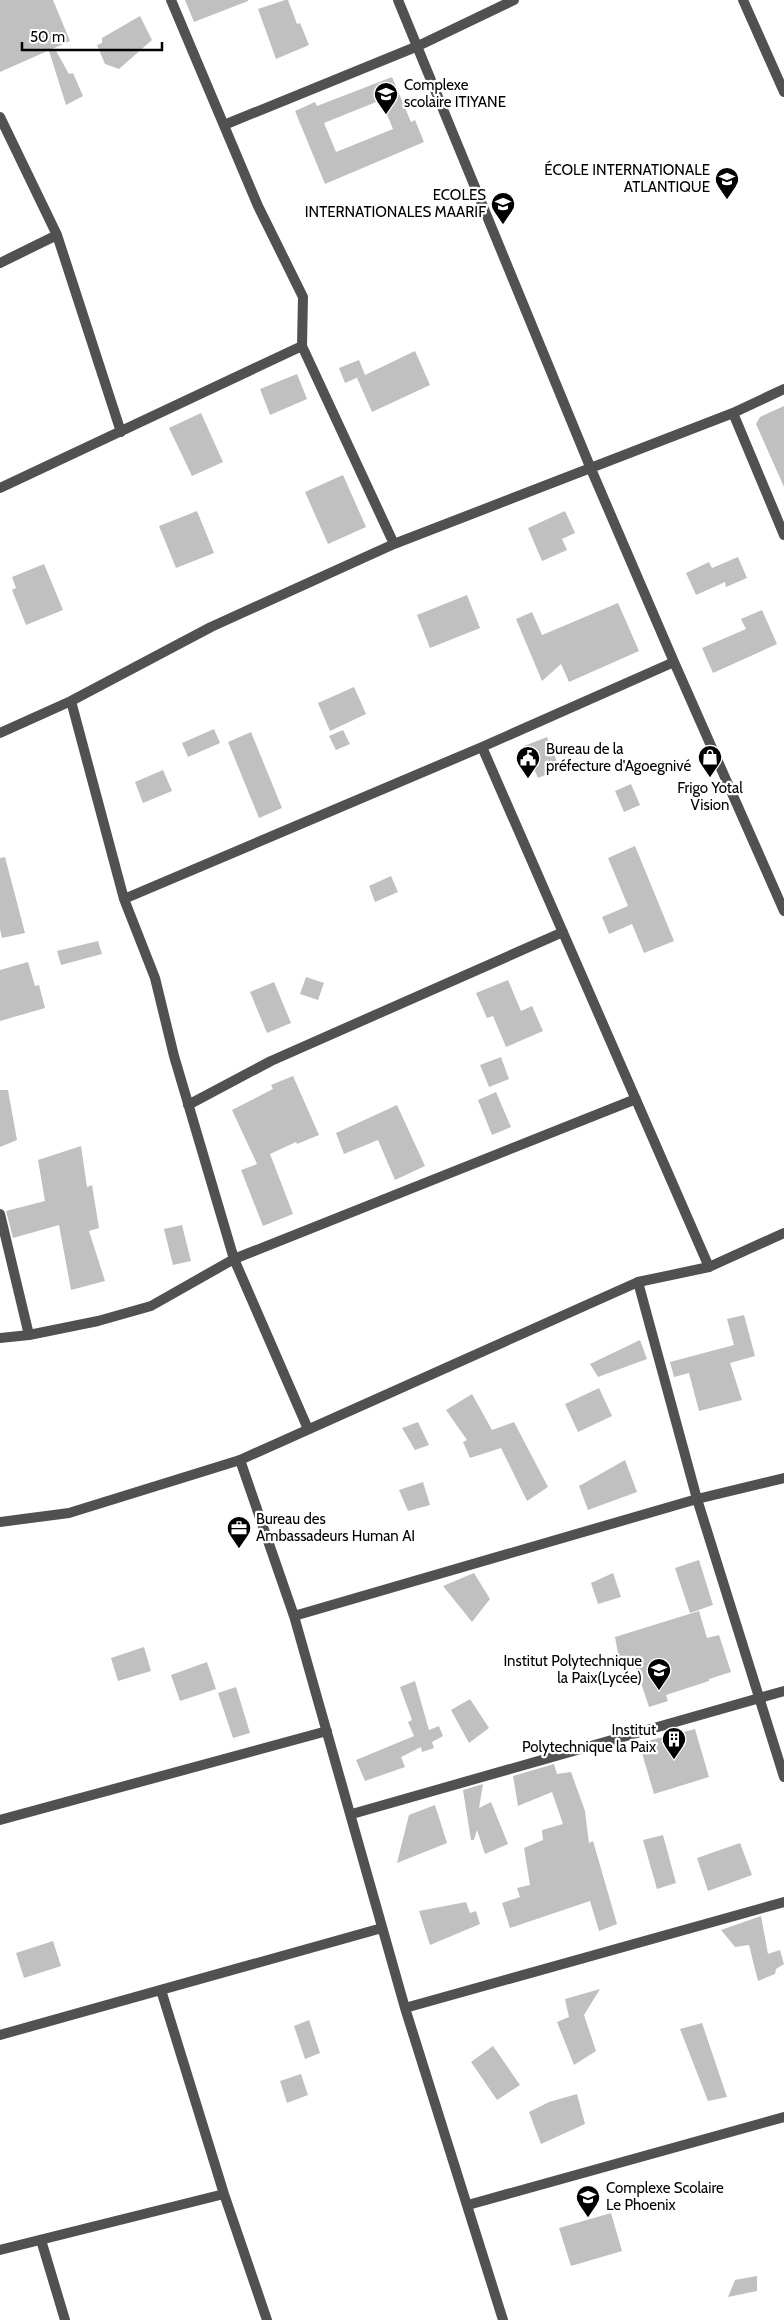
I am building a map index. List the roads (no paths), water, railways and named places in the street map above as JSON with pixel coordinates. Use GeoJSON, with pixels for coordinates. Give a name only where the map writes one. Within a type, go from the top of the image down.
{"type":"FeatureCollection","features":[{"type":"Feature","properties":{"kind":"street"},"geometry":{"type":"LineString","coordinates":[[171,0],[258,206],[303,297],[302,346],[394,544]]}},
{"type":"Feature","properties":{"kind":"street"},"geometry":{"type":"LineString","coordinates":[[398,0],[591,469],[784,911]]}},
{"type":"Feature","properties":{"kind":"street"},"geometry":{"type":"LineString","coordinates":[[224,125],[418,46],[514,0]]}},
{"type":"Feature","properties":{"kind":"street"},"geometry":{"type":"LineString","coordinates":[[743,0],[784,92]]}},
{"type":"Feature","properties":{"kind":"street"},"geometry":{"type":"LineString","coordinates":[[0,117],[57,235],[121,432]]}},
{"type":"Feature","properties":{"kind":"street"},"geometry":{"type":"LineString","coordinates":[[0,263],[57,235]]}},
{"type":"Feature","properties":{"kind":"street"},"geometry":{"type":"LineString","coordinates":[[0,488],[302,346]]}},
{"type":"Feature","properties":{"kind":"street"},"geometry":{"type":"LineString","coordinates":[[0,732],[71,701],[210,627],[394,544],[733,413],[784,389]]}},
{"type":"Feature","properties":{"kind":"street"},"geometry":{"type":"LineString","coordinates":[[733,413],[784,535]]}},
{"type":"Feature","properties":{"kind":"street"},"geometry":{"type":"LineString","coordinates":[[124,899],[482,747],[674,662]]}},
{"type":"Feature","properties":{"kind":"street"},"geometry":{"type":"LineString","coordinates":[[71,701],[124,899],[155,978],[188,1105],[234,1259],[308,1429]]}},
{"type":"Feature","properties":{"kind":"street"},"geometry":{"type":"LineString","coordinates":[[482,747],[709,1267]]}},
{"type":"Feature","properties":{"kind":"street"},"geometry":{"type":"LineString","coordinates":[[188,1105],[271,1061],[562,932]]}},
{"type":"Feature","properties":{"kind":"street"},"geometry":{"type":"LineString","coordinates":[[0,1338],[29,1335],[98,1321],[151,1306],[234,1259],[636,1099]]}},
{"type":"Feature","properties":{"kind":"street"},"geometry":{"type":"LineString","coordinates":[[0,1214],[29,1335]]}},
{"type":"Feature","properties":{"kind":"street"},"geometry":{"type":"LineString","coordinates":[[0,1522],[69,1513],[240,1460],[638,1282],[709,1267],[784,1233]]}},
{"type":"Feature","properties":{"kind":"street"},"geometry":{"type":"LineString","coordinates":[[638,1282],[697,1499],[784,1777]]}},
{"type":"Feature","properties":{"kind":"street"},"geometry":{"type":"LineString","coordinates":[[240,1460],[294,1616],[352,1814],[405,2008],[503,2320]]}},
{"type":"Feature","properties":{"kind":"street"},"geometry":{"type":"LineString","coordinates":[[294,1616],[697,1499],[784,1478]]}},
{"type":"Feature","properties":{"kind":"street"},"geometry":{"type":"LineString","coordinates":[[352,1814],[784,1691]]}},
{"type":"Feature","properties":{"kind":"street"},"geometry":{"type":"LineString","coordinates":[[0,1820],[327,1731]]}},
{"type":"Feature","properties":{"kind":"street"},"geometry":{"type":"LineString","coordinates":[[405,2008],[784,1902]]}},
{"type":"Feature","properties":{"kind":"street"},"geometry":{"type":"LineString","coordinates":[[0,2035],[382,1928]]}},
{"type":"Feature","properties":{"kind":"street"},"geometry":{"type":"LineString","coordinates":[[161,1990],[224,2194],[267,2320]]}},
{"type":"Feature","properties":{"kind":"street"},"geometry":{"type":"LineString","coordinates":[[468,2205],[784,2117]]}},
{"type":"Feature","properties":{"kind":"street"},"geometry":{"type":"LineString","coordinates":[[0,2250],[224,2194]]}},
{"type":"Feature","properties":{"kind":"street"},"geometry":{"type":"LineString","coordinates":[[42,2240],[65,2320]]}},
{"type":"Feature","properties":{"kind":"place","name":"Complexe scolaire ITIYANE"},"geometry":{"type":"Point","coordinates":[386,115]}},
{"type":"Feature","properties":{"kind":"place","name":"ÉCOLE INTERNATIONALE ATLANTIQUE"},"geometry":{"type":"Point","coordinates":[727,200]}},
{"type":"Feature","properties":{"kind":"place","name":"ECOLES INTERNATIONALES MAARIF"},"geometry":{"type":"Point","coordinates":[503,225]}},
{"type":"Feature","properties":{"kind":"place","name":"Frigo Yotal Vision"},"geometry":{"type":"Point","coordinates":[710,778]}},
{"type":"Feature","properties":{"kind":"place","name":"Bureau de la préfecture d'Agoegnivé"},"geometry":{"type":"Point","coordinates":[528,779]}},
{"type":"Feature","properties":{"kind":"place","name":"Bureau des Ambassadeurs Human AI"},"geometry":{"type":"Point","coordinates":[239,1549]}},
{"type":"Feature","properties":{"kind":"place","name":"Institut Polytechnique la Paix(Lycée)"},"geometry":{"type":"Point","coordinates":[659,1691]}},
{"type":"Feature","properties":{"kind":"place","name":"Institut Polytechnique la Paix"},"geometry":{"type":"Point","coordinates":[674,1760]}},
{"type":"Feature","properties":{"kind":"place","name":"Complexe Scolaire Le Phoenix"},"geometry":{"type":"Point","coordinates":[588,2218]}}]}
